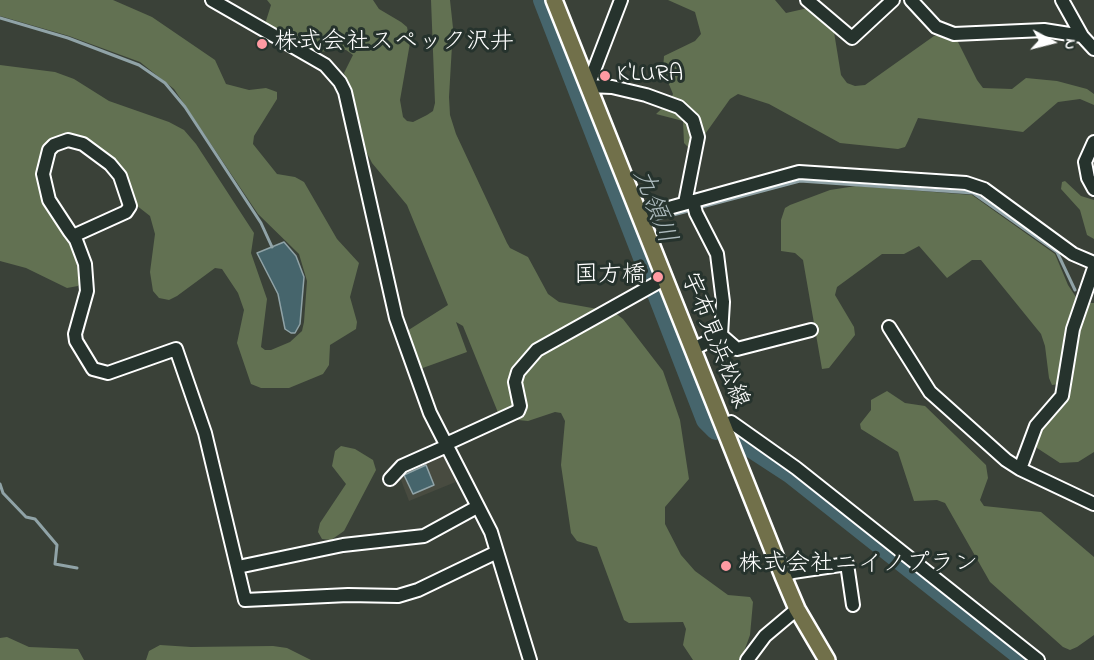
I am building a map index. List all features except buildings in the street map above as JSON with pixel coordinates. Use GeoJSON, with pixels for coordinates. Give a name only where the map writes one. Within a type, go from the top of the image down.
{"type":"FeatureCollection","features":[{"type":"Feature","properties":{"kind":"main road","name":"宇布見浜松線"},"geometry":{"type":"LineString","coordinates":[[554,0],[640,216],[658,281],[693,349],[797,609],[827,660]]}},
{"type":"Feature","properties":{"kind":"street"},"geometry":{"type":"LineString","coordinates":[[212,0],[325,65],[340,82],[348,103],[383,269],[396,318],[427,403],[491,532],[530,660]]}},
{"type":"Feature","properties":{"kind":"street"},"geometry":{"type":"LineString","coordinates":[[621,0],[588,86],[624,89],[646,95],[679,107],[693,120],[698,137],[692,206],[713,243],[719,265],[723,302],[721,336]]}},
{"type":"Feature","properties":{"kind":"street"},"geometry":{"type":"LineString","coordinates":[[807,0],[852,38],[893,0]]}},
{"type":"Feature","properties":{"kind":"street"},"geometry":{"type":"LineString","coordinates":[[911,0],[936,27],[954,34],[990,30],[1044,30],[1082,36]]}},
{"type":"Feature","properties":{"kind":"street"},"geometry":{"type":"LineString","coordinates":[[1062,0],[1082,36],[1094,49]]}},
{"type":"Feature","properties":{"kind":"street"},"geometry":{"type":"LineString","coordinates":[[73,236],[126,212],[130,206],[120,176],[111,164],[82,144],[68,140],[54,145],[49,150],[43,174],[49,200],[73,236],[83,256],[87,273],[85,300],[75,334],[78,348],[93,369],[108,373],[176,350],[205,433],[245,600],[348,594],[388,597],[418,590],[497,552]]}},
{"type":"Feature","properties":{"kind":"street"},"geometry":{"type":"LineString","coordinates":[[1094,142],[1085,162],[1088,178],[1094,189]]}},
{"type":"Feature","properties":{"kind":"street"},"geometry":{"type":"LineString","coordinates":[[640,216],[692,206],[799,172],[966,183],[984,189],[1073,254],[1094,265],[1073,328],[1062,396],[1036,426],[1020,469]]}},
{"type":"Feature","properties":{"kind":"street"},"geometry":{"type":"LineString","coordinates":[[390,479],[402,466],[514,415],[520,406],[515,382],[526,360],[537,350],[658,281]]}},
{"type":"Feature","properties":{"kind":"street"},"geometry":{"type":"LineString","coordinates":[[889,327],[930,392],[1020,469],[1094,504]]}},
{"type":"Feature","properties":{"kind":"street"},"geometry":{"type":"LineString","coordinates":[[721,336],[737,349],[811,330]]}},
{"type":"Feature","properties":{"kind":"street"},"geometry":{"type":"LineString","coordinates":[[693,349],[721,336]]}},
{"type":"Feature","properties":{"kind":"street"},"geometry":{"type":"LineString","coordinates":[[723,425],[731,422],[796,468],[1038,660]]}},
{"type":"Feature","properties":{"kind":"street"},"geometry":{"type":"LineString","coordinates":[[238,567],[350,544],[424,536],[477,507]]}},
{"type":"Feature","properties":{"kind":"street"},"geometry":{"type":"LineString","coordinates":[[783,576],[793,572],[847,564],[853,605]]}},
{"type":"Feature","properties":{"kind":"street"},"geometry":{"type":"LineString","coordinates":[[747,660],[765,636],[797,609]]}},
{"type":"Feature","properties":{"kind":"shaded area"},"geometry":{"type":"Polygon","coordinates":[[[444,452],[458,481],[409,501],[398,472],[444,452]]]}},
{"type":"Feature","properties":{"kind":"green space"},"geometry":{"type":"Polygon","coordinates":[[[0,0],[113,0],[152,17],[215,60],[226,84],[249,90],[266,88],[277,92],[277,99],[254,136],[253,144],[277,174],[295,177],[304,182],[337,239],[359,263],[350,297],[357,322],[356,329],[330,345],[329,365],[323,374],[289,388],[261,388],[251,384],[237,343],[244,310],[238,293],[222,269],[215,268],[169,300],[159,298],[153,291],[150,272],[155,234],[150,216],[136,205],[123,175],[68,136],[40,165],[79,257],[81,281],[78,286],[67,288],[26,268],[0,261],[0,65],[55,72],[74,79],[109,101],[169,122],[184,130],[196,144],[254,233],[251,253],[267,299],[261,347],[271,350],[290,342],[302,331],[304,322],[307,281],[299,254],[258,214],[174,89],[140,62],[69,36],[0,16],[0,0]]]}},
{"type":"Feature","properties":{"kind":"green space"},"geometry":{"type":"Polygon","coordinates":[[[267,0],[373,0],[379,9],[407,27],[410,43],[400,100],[403,117],[413,122],[433,111],[435,103],[431,0],[450,0],[453,28],[449,97],[450,115],[456,134],[507,243],[510,248],[528,257],[548,294],[559,302],[614,312],[623,319],[663,371],[680,420],[689,479],[665,507],[665,524],[681,555],[695,571],[728,595],[750,597],[753,602],[750,635],[741,660],[693,660],[683,645],[686,629],[683,622],[629,623],[624,620],[597,547],[577,541],[571,533],[561,465],[565,421],[561,413],[555,412],[528,421],[508,419],[499,415],[463,326],[456,322],[467,352],[420,369],[407,331],[448,305],[407,205],[372,163],[363,145],[354,102],[344,73],[353,55],[346,50],[315,52],[265,24],[271,5],[267,0]]]}},
{"type":"Feature","properties":{"kind":"green space"},"geometry":{"type":"Polygon","coordinates":[[[668,0],[775,0],[786,13],[808,8],[834,32],[841,75],[847,83],[855,86],[865,85],[934,36],[942,35],[957,40],[983,88],[1012,89],[1026,78],[1057,81],[1087,89],[1094,94],[1094,105],[1080,99],[1058,102],[1023,132],[918,118],[905,147],[898,149],[840,143],[769,104],[738,94],[730,99],[703,137],[689,148],[684,143],[683,121],[656,114],[669,102],[673,94],[663,70],[664,56],[695,41],[701,34],[695,12],[668,0]]]}},
{"type":"Feature","properties":{"kind":"green space"},"geometry":{"type":"Polygon","coordinates":[[[1065,181],[1081,196],[1094,200],[1094,239],[1087,235],[1080,210],[1061,189],[1062,182],[1065,181]]]}},
{"type":"Feature","properties":{"kind":"green space"},"geometry":{"type":"Polygon","coordinates":[[[856,186],[972,195],[1055,254],[1068,285],[1076,297],[1059,384],[1052,385],[1049,378],[1041,334],[981,260],[972,260],[947,278],[919,246],[904,254],[882,254],[837,287],[835,295],[854,327],[855,335],[829,368],[822,369],[803,260],[795,253],[781,251],[781,220],[785,208],[790,205],[830,190],[856,186]]]}},
{"type":"Feature","properties":{"kind":"green space"},"geometry":{"type":"Polygon","coordinates":[[[1087,303],[1094,303],[1094,452],[1078,462],[1060,463],[1037,448],[1035,438],[1066,398],[1076,336],[1087,303]]]}},
{"type":"Feature","properties":{"kind":"green space"},"geometry":{"type":"Polygon","coordinates":[[[887,391],[905,403],[925,406],[986,465],[988,478],[980,500],[984,506],[1041,512],[1094,557],[1094,635],[1070,650],[1063,647],[990,582],[945,503],[937,500],[914,501],[898,452],[861,429],[860,424],[871,410],[871,400],[887,391]]]}},
{"type":"Feature","properties":{"kind":"green space"},"geometry":{"type":"Polygon","coordinates":[[[341,446],[355,449],[373,460],[376,470],[344,531],[331,540],[322,539],[318,532],[320,523],[346,484],[332,466],[335,451],[341,446]]]}},
{"type":"Feature","properties":{"kind":"green space"},"geometry":{"type":"Polygon","coordinates":[[[7,637],[29,647],[78,649],[84,660],[0,660],[0,638],[7,637]]]}},
{"type":"Feature","properties":{"kind":"green space"},"geometry":{"type":"Polygon","coordinates":[[[160,645],[273,646],[287,648],[311,660],[146,660],[149,651],[160,645]]]}},
{"type":"Feature","properties":{"kind":"water"},"geometry":{"type":"Polygon","coordinates":[[[284,242],[296,256],[304,277],[300,324],[295,333],[285,329],[278,294],[257,253],[284,242]]]}},
{"type":"Feature","properties":{"kind":"water"},"geometry":{"type":"Polygon","coordinates":[[[426,465],[434,485],[413,494],[404,475],[426,465]]]}},
{"type":"Feature","properties":{"kind":"waterway","name":"九領川"},"geometry":{"type":"LineString","coordinates":[[543,0],[706,420],[716,430]]}},
{"type":"Feature","properties":{"kind":"waterway"},"geometry":{"type":"LineString","coordinates":[[0,18],[68,38],[139,65],[165,83],[185,107],[261,223],[272,247]]}},
{"type":"Feature","properties":{"kind":"waterway"},"geometry":{"type":"LineString","coordinates":[[698,208],[800,181],[973,193],[1057,252],[1075,290]]}},
{"type":"Feature","properties":{"kind":"waterway"},"geometry":{"type":"LineString","coordinates":[[654,220],[692,210]]}},
{"type":"Feature","properties":{"kind":"waterway"},"geometry":{"type":"LineString","coordinates":[[742,442],[791,474],[1026,660]]}},
{"type":"Feature","properties":{"kind":"waterway"},"geometry":{"type":"LineString","coordinates":[[0,484],[3,493],[26,517],[35,519],[57,545],[55,564],[77,568]]}},
{"type":"Feature","properties":{"kind":"place","name":"株式会社スペック沢井"},"geometry":{"type":"Point","coordinates":[262,44]}},
{"type":"Feature","properties":{"kind":"place","name":"K'LURA"},"geometry":{"type":"Point","coordinates":[605,76]}},
{"type":"Feature","properties":{"kind":"place","name":"国方橋"},"geometry":{"type":"Point","coordinates":[658,277]}},
{"type":"Feature","properties":{"kind":"place","name":"株式会社ニイノプラン"},"geometry":{"type":"Point","coordinates":[726,566]}}]}
